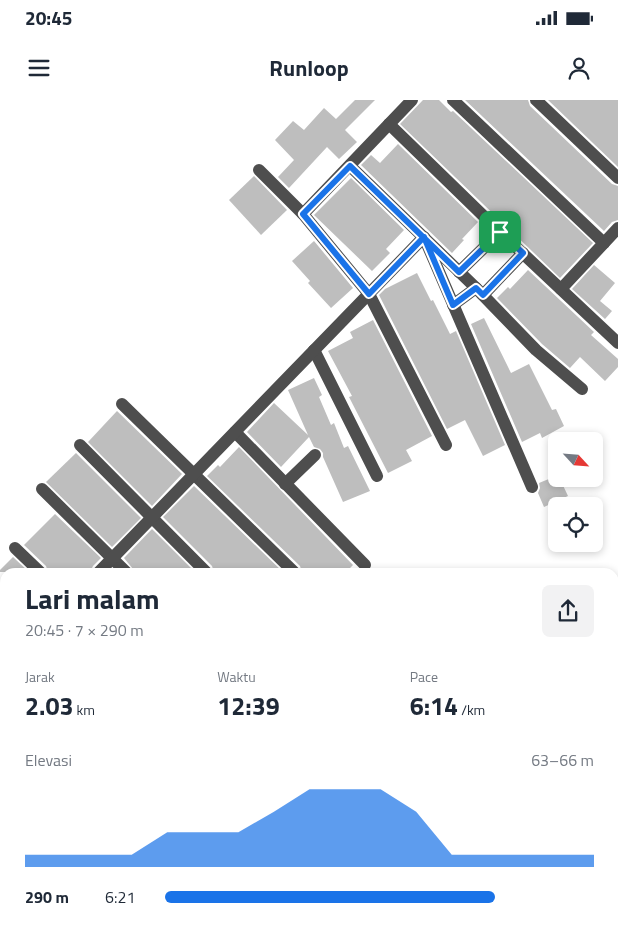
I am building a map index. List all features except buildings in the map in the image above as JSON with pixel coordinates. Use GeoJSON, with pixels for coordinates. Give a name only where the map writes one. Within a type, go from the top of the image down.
{"type":"FeatureCollection","features":[{"type":"Feature","properties":{"kind":"street"},"geometry":{"type":"LineString","coordinates":[[303,214],[412,100]]}},
{"type":"Feature","properties":{"kind":"street"},"geometry":{"type":"LineString","coordinates":[[453,100],[604,243]]}},
{"type":"Feature","properties":{"kind":"street"},"geometry":{"type":"LineString","coordinates":[[536,100],[618,178]]}},
{"type":"Feature","properties":{"kind":"street"},"geometry":{"type":"LineString","coordinates":[[389,124],[618,343]]}},
{"type":"Feature","properties":{"kind":"street"},"geometry":{"type":"LineString","coordinates":[[350,166],[480,292],[536,350],[582,389]]}},
{"type":"Feature","properties":{"kind":"street"},"geometry":{"type":"LineString","coordinates":[[258,170],[303,214],[369,294],[446,445]]}},
{"type":"Feature","properties":{"kind":"street"},"geometry":{"type":"LineString","coordinates":[[562,289],[618,228]]}},
{"type":"Feature","properties":{"kind":"street"},"geometry":{"type":"LineString","coordinates":[[459,272],[500,232]]}},
{"type":"Feature","properties":{"kind":"street"},"geometry":{"type":"LineString","coordinates":[[103,568],[424,237]]}},
{"type":"Feature","properties":{"kind":"street"},"geometry":{"type":"LineString","coordinates":[[424,237],[532,487]]}},
{"type":"Feature","properties":{"kind":"street"},"geometry":{"type":"LineString","coordinates":[[453,305],[480,292],[523,253]]}},
{"type":"Feature","properties":{"kind":"street"},"geometry":{"type":"LineString","coordinates":[[314,350],[377,476]]}},
{"type":"Feature","properties":{"kind":"street"},"geometry":{"type":"LineString","coordinates":[[122,404],[290,568]]}},
{"type":"Feature","properties":{"kind":"street"},"geometry":{"type":"LineString","coordinates":[[235,432],[365,565]]}},
{"type":"Feature","properties":{"kind":"street"},"geometry":{"type":"LineString","coordinates":[[80,445],[202,568]]}},
{"type":"Feature","properties":{"kind":"street"},"geometry":{"type":"LineString","coordinates":[[285,484],[314,455]]}},
{"type":"Feature","properties":{"kind":"street"},"geometry":{"type":"LineString","coordinates":[[42,489],[122,568]]}},
{"type":"Feature","properties":{"kind":"street"},"geometry":{"type":"LineString","coordinates":[[15,548],[36,568]]}},
{"type":"Feature","properties":{"kind":"route"},"geometry":{"type":"LineString","coordinates":[[500,232],[459,272],[424,237],[350,166],[303,214],[369,294],[424,237],[453,305],[476,288],[483,295],[523,253],[500,232]]}}]}
